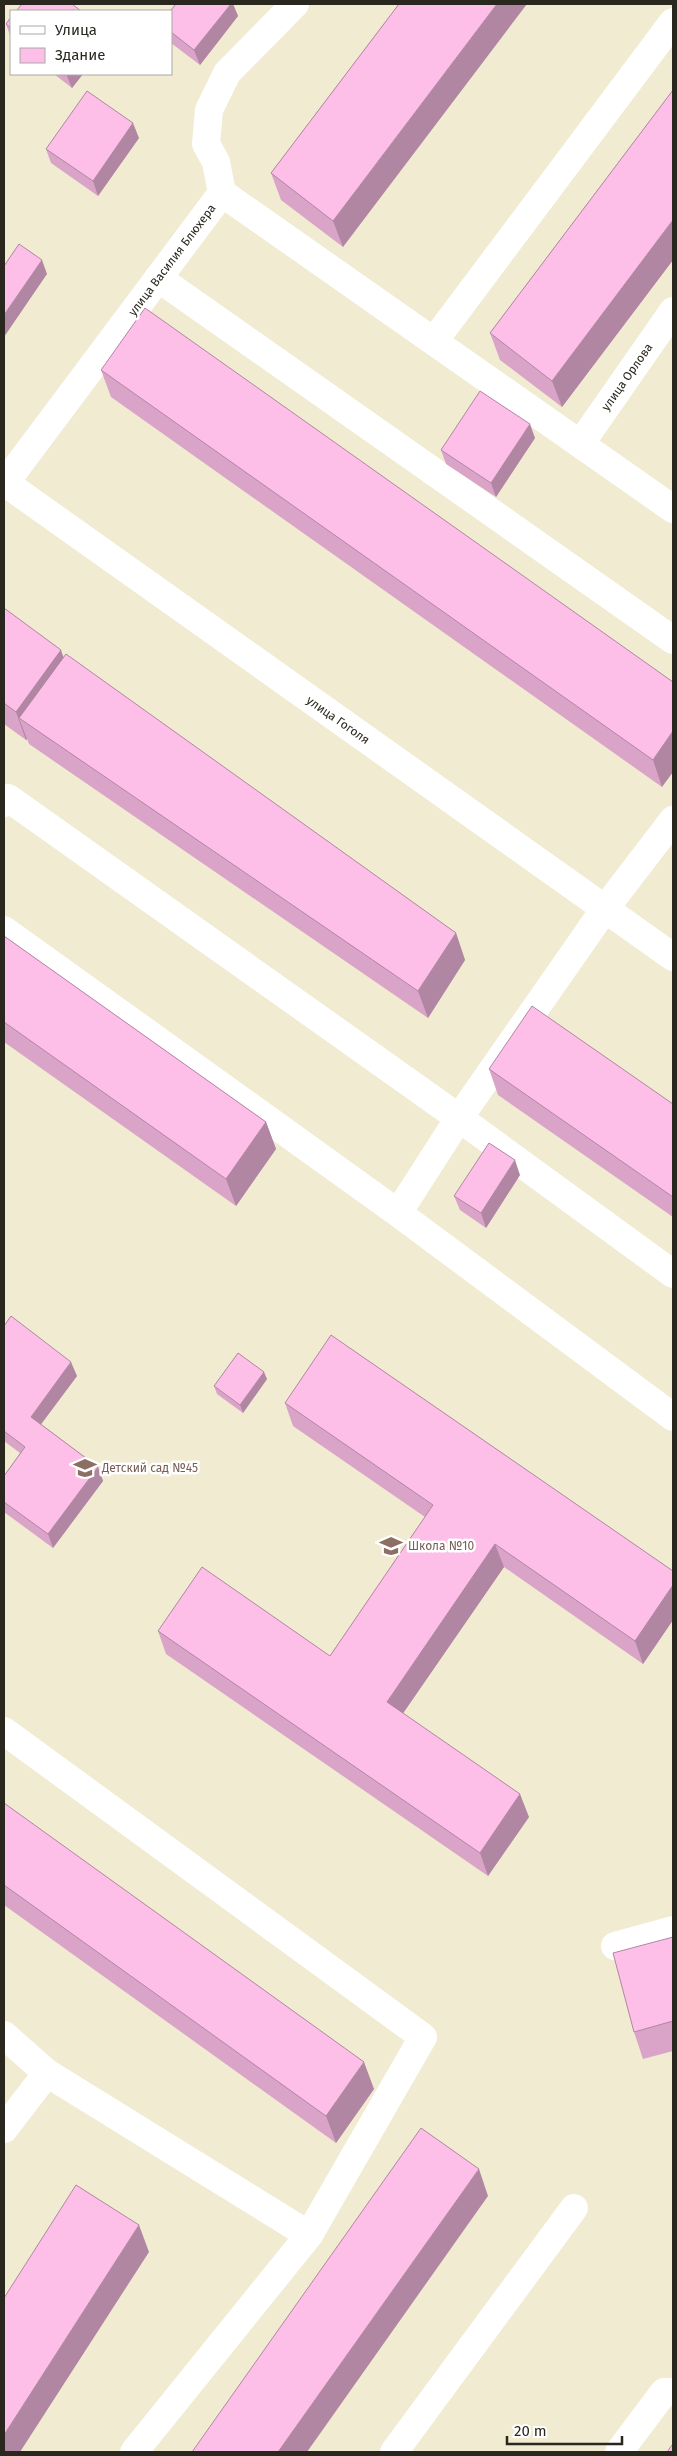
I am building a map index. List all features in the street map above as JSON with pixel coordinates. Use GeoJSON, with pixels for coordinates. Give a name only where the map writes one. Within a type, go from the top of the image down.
{"type":"FeatureCollection","features":[{"type":"Feature","properties":{"kind":"main road","name":"улица Василия Блюхера"},"geometry":{"type":"LineString","coordinates":[[4,482],[222,193],[216,162],[206,144],[209,110],[227,73],[295,4]]}},
{"type":"Feature","properties":{"kind":"main road"},"geometry":{"type":"LineString","coordinates":[[434,341],[673,22]]}},
{"type":"Feature","properties":{"kind":"main road"},"geometry":{"type":"LineString","coordinates":[[222,193],[673,509]]}},
{"type":"Feature","properties":{"kind":"main road"},"geometry":{"type":"LineString","coordinates":[[158,278],[673,640]]}},
{"type":"Feature","properties":{"kind":"main road","name":"улица Орлова"},"geometry":{"type":"LineString","coordinates":[[581,443],[673,311]]}},
{"type":"Feature","properties":{"kind":"main road","name":"улица Гоголя"},"geometry":{"type":"LineString","coordinates":[[4,482],[604,910],[673,957]]}},
{"type":"Feature","properties":{"kind":"main road"},"geometry":{"type":"LineString","coordinates":[[4,803],[8,798],[459,1118],[673,1274]]}},
{"type":"Feature","properties":{"kind":"main road"},"geometry":{"type":"LineString","coordinates":[[398,1213],[459,1118],[604,910],[673,820]]}},
{"type":"Feature","properties":{"kind":"main road"},"geometry":{"type":"LineString","coordinates":[[4,930],[398,1213],[673,1417]]}},
{"type":"Feature","properties":{"kind":"main road"},"geometry":{"type":"LineString","coordinates":[[4,1732],[423,2037],[309,2235],[134,2452]]}},
{"type":"Feature","properties":{"kind":"main road"},"geometry":{"type":"LineString","coordinates":[[615,1946],[673,1930]]}},
{"type":"Feature","properties":{"kind":"main road"},"geometry":{"type":"LineString","coordinates":[[4,2035],[47,2072],[309,2235]]}},
{"type":"Feature","properties":{"kind":"main road"},"geometry":{"type":"LineString","coordinates":[[4,2129],[47,2072]]}},
{"type":"Feature","properties":{"kind":"main road"},"geometry":{"type":"LineString","coordinates":[[394,2452],[574,2208]]}},
{"type":"Feature","properties":{"kind":"main road"},"geometry":{"type":"LineString","coordinates":[[619,2452],[664,2392],[673,2392]]}},
{"type":"Feature","properties":{"kind":"building"},"geometry":{"type":"Polygon","coordinates":[[[22,4],[72,4],[80,10],[17,10],[22,4]]]}},
{"type":"Feature","properties":{"kind":"building"},"geometry":{"type":"Polygon","coordinates":[[[176,4],[231,4],[194,50],[172,33],[171,10],[176,4]]]}},
{"type":"Feature","properties":{"kind":"building"},"geometry":{"type":"Polygon","coordinates":[[[399,4],[497,4],[333,221],[271,173],[399,4]]]}},
{"type":"Feature","properties":{"kind":"building"},"geometry":{"type":"Polygon","coordinates":[[[10,18],[10,27],[6,24],[10,18]]]}},
{"type":"Feature","properties":{"kind":"building"},"geometry":{"type":"Polygon","coordinates":[[[673,90],[673,220],[552,381],[490,333],[673,90]]]}},
{"type":"Feature","properties":{"kind":"building"},"geometry":{"type":"Polygon","coordinates":[[[87,91],[133,123],[93,181],[46,149],[87,91]]]}},
{"type":"Feature","properties":{"kind":"building"},"geometry":{"type":"Polygon","coordinates":[[[19,244],[42,260],[4,315],[4,266],[19,244]]]}},
{"type":"Feature","properties":{"kind":"building"},"geometry":{"type":"Polygon","coordinates":[[[145,308],[673,682],[673,731],[653,760],[101,370],[145,308]]]}},
{"type":"Feature","properties":{"kind":"building"},"geometry":{"type":"Polygon","coordinates":[[[480,391],[530,424],[491,483],[441,450],[480,391]]]}},
{"type":"Feature","properties":{"kind":"building"},"geometry":{"type":"Polygon","coordinates":[[[4,608],[61,650],[16,712],[4,703],[4,608]]]}},
{"type":"Feature","properties":{"kind":"building"},"geometry":{"type":"Polygon","coordinates":[[[66,654],[456,933],[418,991],[19,718],[66,654]]]}},
{"type":"Feature","properties":{"kind":"building"},"geometry":{"type":"Polygon","coordinates":[[[4,936],[266,1122],[226,1179],[4,1022],[4,936]]]}},
{"type":"Feature","properties":{"kind":"building"},"geometry":{"type":"Polygon","coordinates":[[[532,1006],[673,1104],[673,1197],[489,1069],[532,1006]]]}},
{"type":"Feature","properties":{"kind":"building"},"geometry":{"type":"Polygon","coordinates":[[[489,1143],[515,1160],[481,1213],[454,1196],[489,1143]]]}},
{"type":"Feature","properties":{"kind":"building"},"geometry":{"type":"Polygon","coordinates":[[[11,1316],[71,1362],[31,1417],[98,1467],[48,1534],[4,1502],[4,1476],[25,1447],[4,1431],[4,1326],[11,1316]]]}},
{"type":"Feature","properties":{"kind":"building"},"geometry":{"type":"Polygon","coordinates":[[[331,1335],[673,1571],[673,1585],[635,1641],[495,1544],[387,1702],[520,1794],[480,1853],[158,1631],[202,1567],[330,1656],[433,1505],[285,1403],[331,1335]]]}},
{"type":"Feature","properties":{"kind":"building"},"geometry":{"type":"Polygon","coordinates":[[[238,1353],[264,1372],[240,1405],[214,1386],[238,1353]]]}},
{"type":"Feature","properties":{"kind":"building"},"geometry":{"type":"Polygon","coordinates":[[[4,1803],[364,2062],[326,2116],[4,1885],[4,1803]]]}},
{"type":"Feature","properties":{"kind":"building"},"geometry":{"type":"Polygon","coordinates":[[[673,1937],[673,2021],[634,2032],[613,1953],[673,1937]]]}},
{"type":"Feature","properties":{"kind":"building"},"geometry":{"type":"Polygon","coordinates":[[[421,2128],[479,2169],[278,2452],[192,2452],[421,2128]]]}},
{"type":"Feature","properties":{"kind":"building"},"geometry":{"type":"Polygon","coordinates":[[[76,2185],[139,2225],[4,2435],[4,2298],[76,2185]]]}},
{"type":"Feature","properties":{"kind":"building"},"geometry":{"type":"Polygon","coordinates":[[[672,2445],[673,2452],[667,2452],[672,2445]]]}},
{"type":"Feature","properties":{"kind":"place","name":"Детский сад №45"},"geometry":{"type":"Point","coordinates":[85,1468]}},
{"type":"Feature","properties":{"kind":"place","name":"Школа №10"},"geometry":{"type":"Point","coordinates":[391,1546]}}]}
